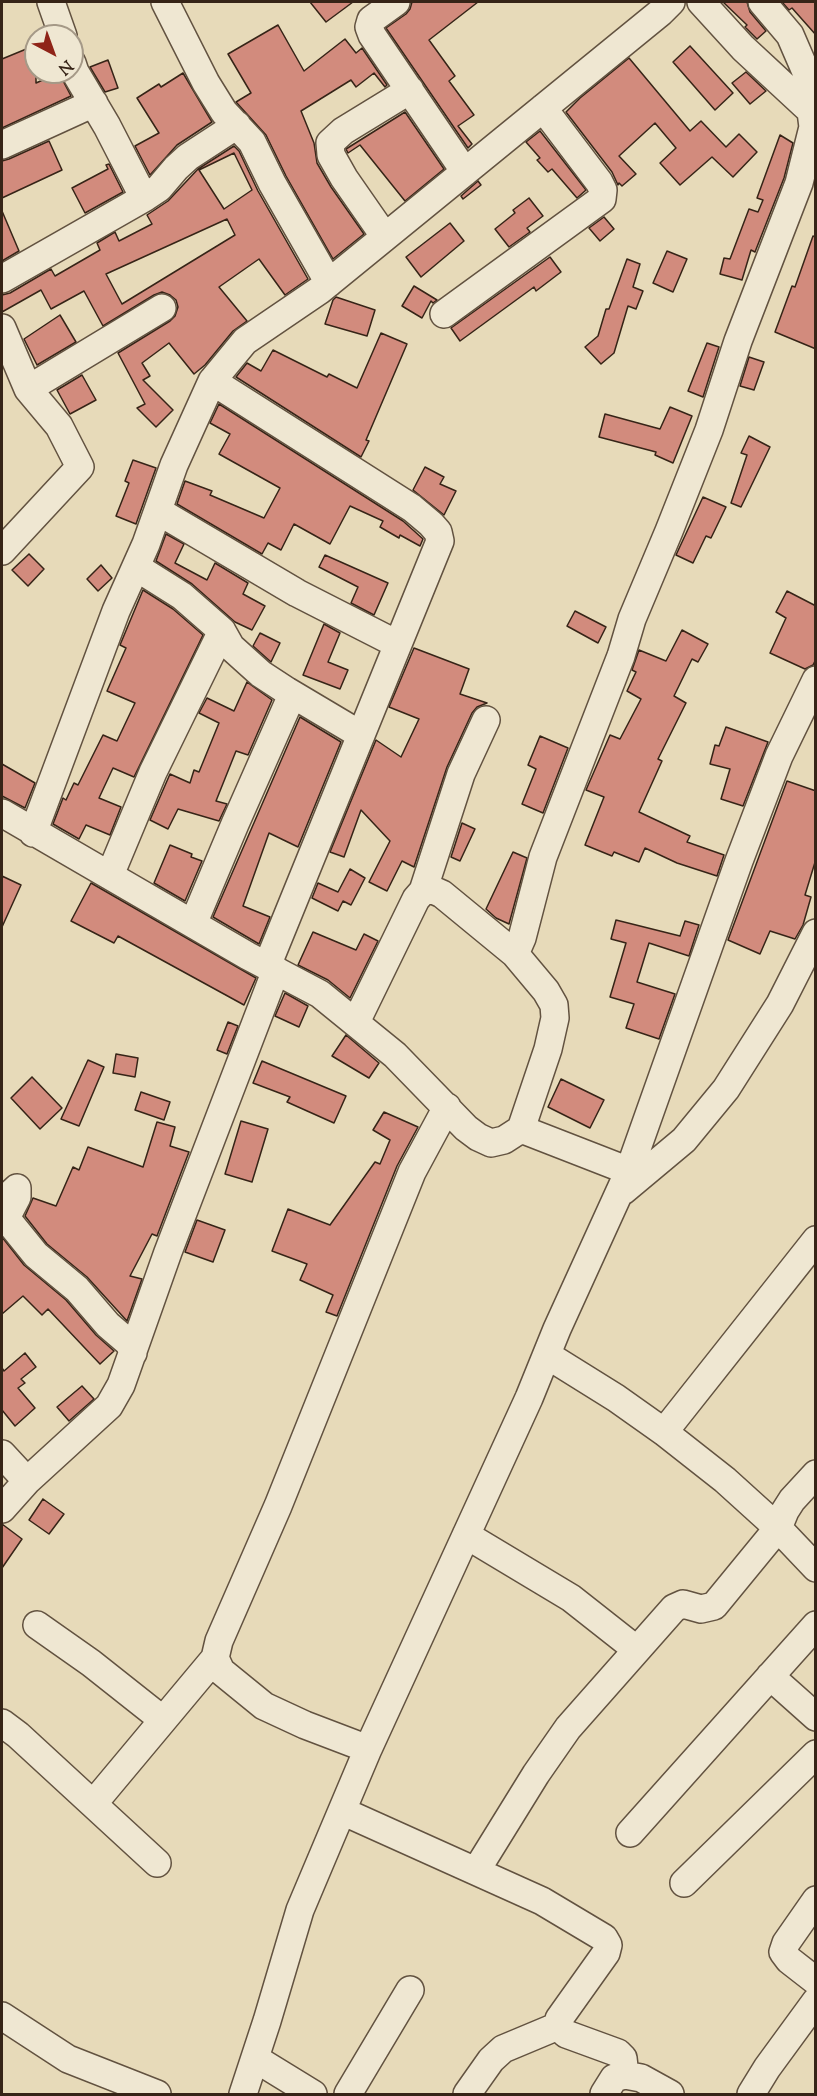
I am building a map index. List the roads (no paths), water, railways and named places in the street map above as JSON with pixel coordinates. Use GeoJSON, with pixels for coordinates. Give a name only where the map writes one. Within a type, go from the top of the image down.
{"type":"FeatureCollection","features":[{"type":"Feature","properties":{"kind":"street"},"geometry":{"type":"LineString","coordinates":[[51,2],[59,24]]}},
{"type":"Feature","properties":{"kind":"street"},"geometry":{"type":"LineString","coordinates":[[165,2],[206,83],[224,112],[252,142],[272,183],[329,283]]}},
{"type":"Feature","properties":{"kind":"street"},"geometry":{"type":"LineString","coordinates":[[396,2],[370,20],[369,27],[372,35],[465,172]]}},
{"type":"Feature","properties":{"kind":"street"},"geometry":{"type":"LineString","coordinates":[[33,833],[116,611],[136,567],[174,465],[212,381],[245,341],[329,283],[671,2]]}},
{"type":"Feature","properties":{"kind":"street"},"geometry":{"type":"LineString","coordinates":[[701,2],[813,122]]}},
{"type":"Feature","properties":{"kind":"street"},"geometry":{"type":"LineString","coordinates":[[515,954],[522,938],[543,857],[621,656],[632,619],[708,430],[738,341],[799,183],[813,122],[806,72],[790,35],[762,2]]}},
{"type":"Feature","properties":{"kind":"street"},"geometry":{"type":"LineString","coordinates":[[82,84],[144,198]]}},
{"type":"Feature","properties":{"kind":"street"},"geometry":{"type":"LineString","coordinates":[[385,237],[344,178],[331,155],[330,142],[343,131],[410,90]]}},
{"type":"Feature","properties":{"kind":"street"},"geometry":{"type":"LineString","coordinates":[[2,145],[94,103]]}},
{"type":"Feature","properties":{"kind":"street"},"geometry":{"type":"LineString","coordinates":[[444,314],[602,199],[603,190],[599,182],[543,108]]}},
{"type":"Feature","properties":{"kind":"street"},"geometry":{"type":"LineString","coordinates":[[2,279],[144,198],[159,188],[189,157],[237,125]]}},
{"type":"Feature","properties":{"kind":"street"},"geometry":{"type":"LineString","coordinates":[[28,389],[162,308]]}},
{"type":"Feature","properties":{"kind":"street"},"geometry":{"type":"LineString","coordinates":[[2,328],[28,389],[59,426],[80,467],[2,551]]}},
{"type":"Feature","properties":{"kind":"street"},"geometry":{"type":"LineString","coordinates":[[2,1509],[27,1481],[109,1406],[121,1385],[271,968],[397,644],[440,541],[438,532],[412,508],[212,381]]}},
{"type":"Feature","properties":{"kind":"street"},"geometry":{"type":"LineString","coordinates":[[158,511],[297,593],[397,644]]}},
{"type":"Feature","properties":{"kind":"street"},"geometry":{"type":"LineString","coordinates":[[136,567],[182,596],[222,631],[231,647],[261,674],[361,735]]}},
{"type":"Feature","properties":{"kind":"street"},"geometry":{"type":"LineString","coordinates":[[110,875],[153,772],[222,631]]}},
{"type":"Feature","properties":{"kind":"street"},"geometry":{"type":"LineString","coordinates":[[243,2094],[256,2059],[300,1910],[368,1749],[529,1398],[629,1171],[743,850],[780,756],[816,680]]}},
{"type":"Feature","properties":{"kind":"street"},"geometry":{"type":"LineString","coordinates":[[194,924],[292,694]]}},
{"type":"Feature","properties":{"kind":"street"},"geometry":{"type":"LineString","coordinates":[[356,1022],[416,899],[423,891],[461,774],[486,720]]}},
{"type":"Feature","properties":{"kind":"street"},"geometry":{"type":"LineString","coordinates":[[2,813],[33,833],[320,994],[396,1055],[466,1128],[491,1143],[504,1140],[521,1130],[548,1049],[555,1018],[554,1005],[546,991],[515,954],[442,894],[433,890],[423,891]]}},
{"type":"Feature","properties":{"kind":"street"},"geometry":{"type":"LineString","coordinates":[[618,1196],[684,1140],[726,1089],[780,1004],[816,933]]}},
{"type":"Feature","properties":{"kind":"street"},"geometry":{"type":"LineString","coordinates":[[93,1804],[215,1658],[219,1641],[282,1495],[412,1172],[447,1107]]}},
{"type":"Feature","properties":{"kind":"street"},"geometry":{"type":"LineString","coordinates":[[521,1130],[629,1171]]}},
{"type":"Feature","properties":{"kind":"street"},"geometry":{"type":"LineString","coordinates":[[7,1189],[17,1197],[6,1218],[36,1255],[77,1289],[108,1325],[129,1343],[133,1353]]}},
{"type":"Feature","properties":{"kind":"street"},"geometry":{"type":"LineString","coordinates":[[664,1432],[816,1240]]}},
{"type":"Feature","properties":{"kind":"street"},"geometry":{"type":"LineString","coordinates":[[547,1355],[616,1398],[664,1432],[725,1480],[778,1528],[811,1554]]}},
{"type":"Feature","properties":{"kind":"street"},"geometry":{"type":"LineString","coordinates":[[2,1454],[27,1481]]}},
{"type":"Feature","properties":{"kind":"street"},"geometry":{"type":"LineString","coordinates":[[476,1871],[536,1774],[568,1728],[679,1605],[701,1609],[714,1606],[778,1528],[785,1511],[816,1474]]}},
{"type":"Feature","properties":{"kind":"street"},"geometry":{"type":"LineString","coordinates":[[466,1535],[571,1598],[637,1650]]}},
{"type":"Feature","properties":{"kind":"street"},"geometry":{"type":"LineString","coordinates":[[37,1624],[163,1720]]}},
{"type":"Feature","properties":{"kind":"street"},"geometry":{"type":"LineString","coordinates":[[630,1833],[816,1625]]}},
{"type":"Feature","properties":{"kind":"street"},"geometry":{"type":"LineString","coordinates":[[215,1658],[221,1671],[264,1706],[305,1725],[368,1749]]}},
{"type":"Feature","properties":{"kind":"street"},"geometry":{"type":"LineString","coordinates":[[770,1676],[816,1717]]}},
{"type":"Feature","properties":{"kind":"street"},"geometry":{"type":"LineString","coordinates":[[2,1723],[18,1735],[157,1863]]}},
{"type":"Feature","properties":{"kind":"street"},"geometry":{"type":"LineString","coordinates":[[684,1883],[816,1754]]}},
{"type":"Feature","properties":{"kind":"street"},"geometry":{"type":"LineString","coordinates":[[342,1811],[542,1902],[606,1941],[606,1953],[559,2019],[558,2026]]}},
{"type":"Feature","properties":{"kind":"street"},"geometry":{"type":"LineString","coordinates":[[816,1900],[786,1943],[783,1952],[789,1960],[816,1981]]}},
{"type":"Feature","properties":{"kind":"street"},"geometry":{"type":"LineString","coordinates":[[348,2094],[410,1990]]}},
{"type":"Feature","properties":{"kind":"street"},"geometry":{"type":"LineString","coordinates":[[751,2094],[816,2001]]}},
{"type":"Feature","properties":{"kind":"street"},"geometry":{"type":"LineString","coordinates":[[2,2016],[68,2059],[157,2094]]}},
{"type":"Feature","properties":{"kind":"street"},"geometry":{"type":"LineString","coordinates":[[558,2026],[567,2034],[618,2053],[623,2058],[625,2074]]}},
{"type":"Feature","properties":{"kind":"street"},"geometry":{"type":"LineString","coordinates":[[467,2094],[491,2060],[503,2049],[558,2026]]}},
{"type":"Feature","properties":{"kind":"street"},"geometry":{"type":"LineString","coordinates":[[256,2059],[313,2094]]}},
{"type":"Feature","properties":{"kind":"street"},"geometry":{"type":"LineString","coordinates":[[604,2094],[614,2078],[625,2074],[641,2078],[670,2094]]}}]}
